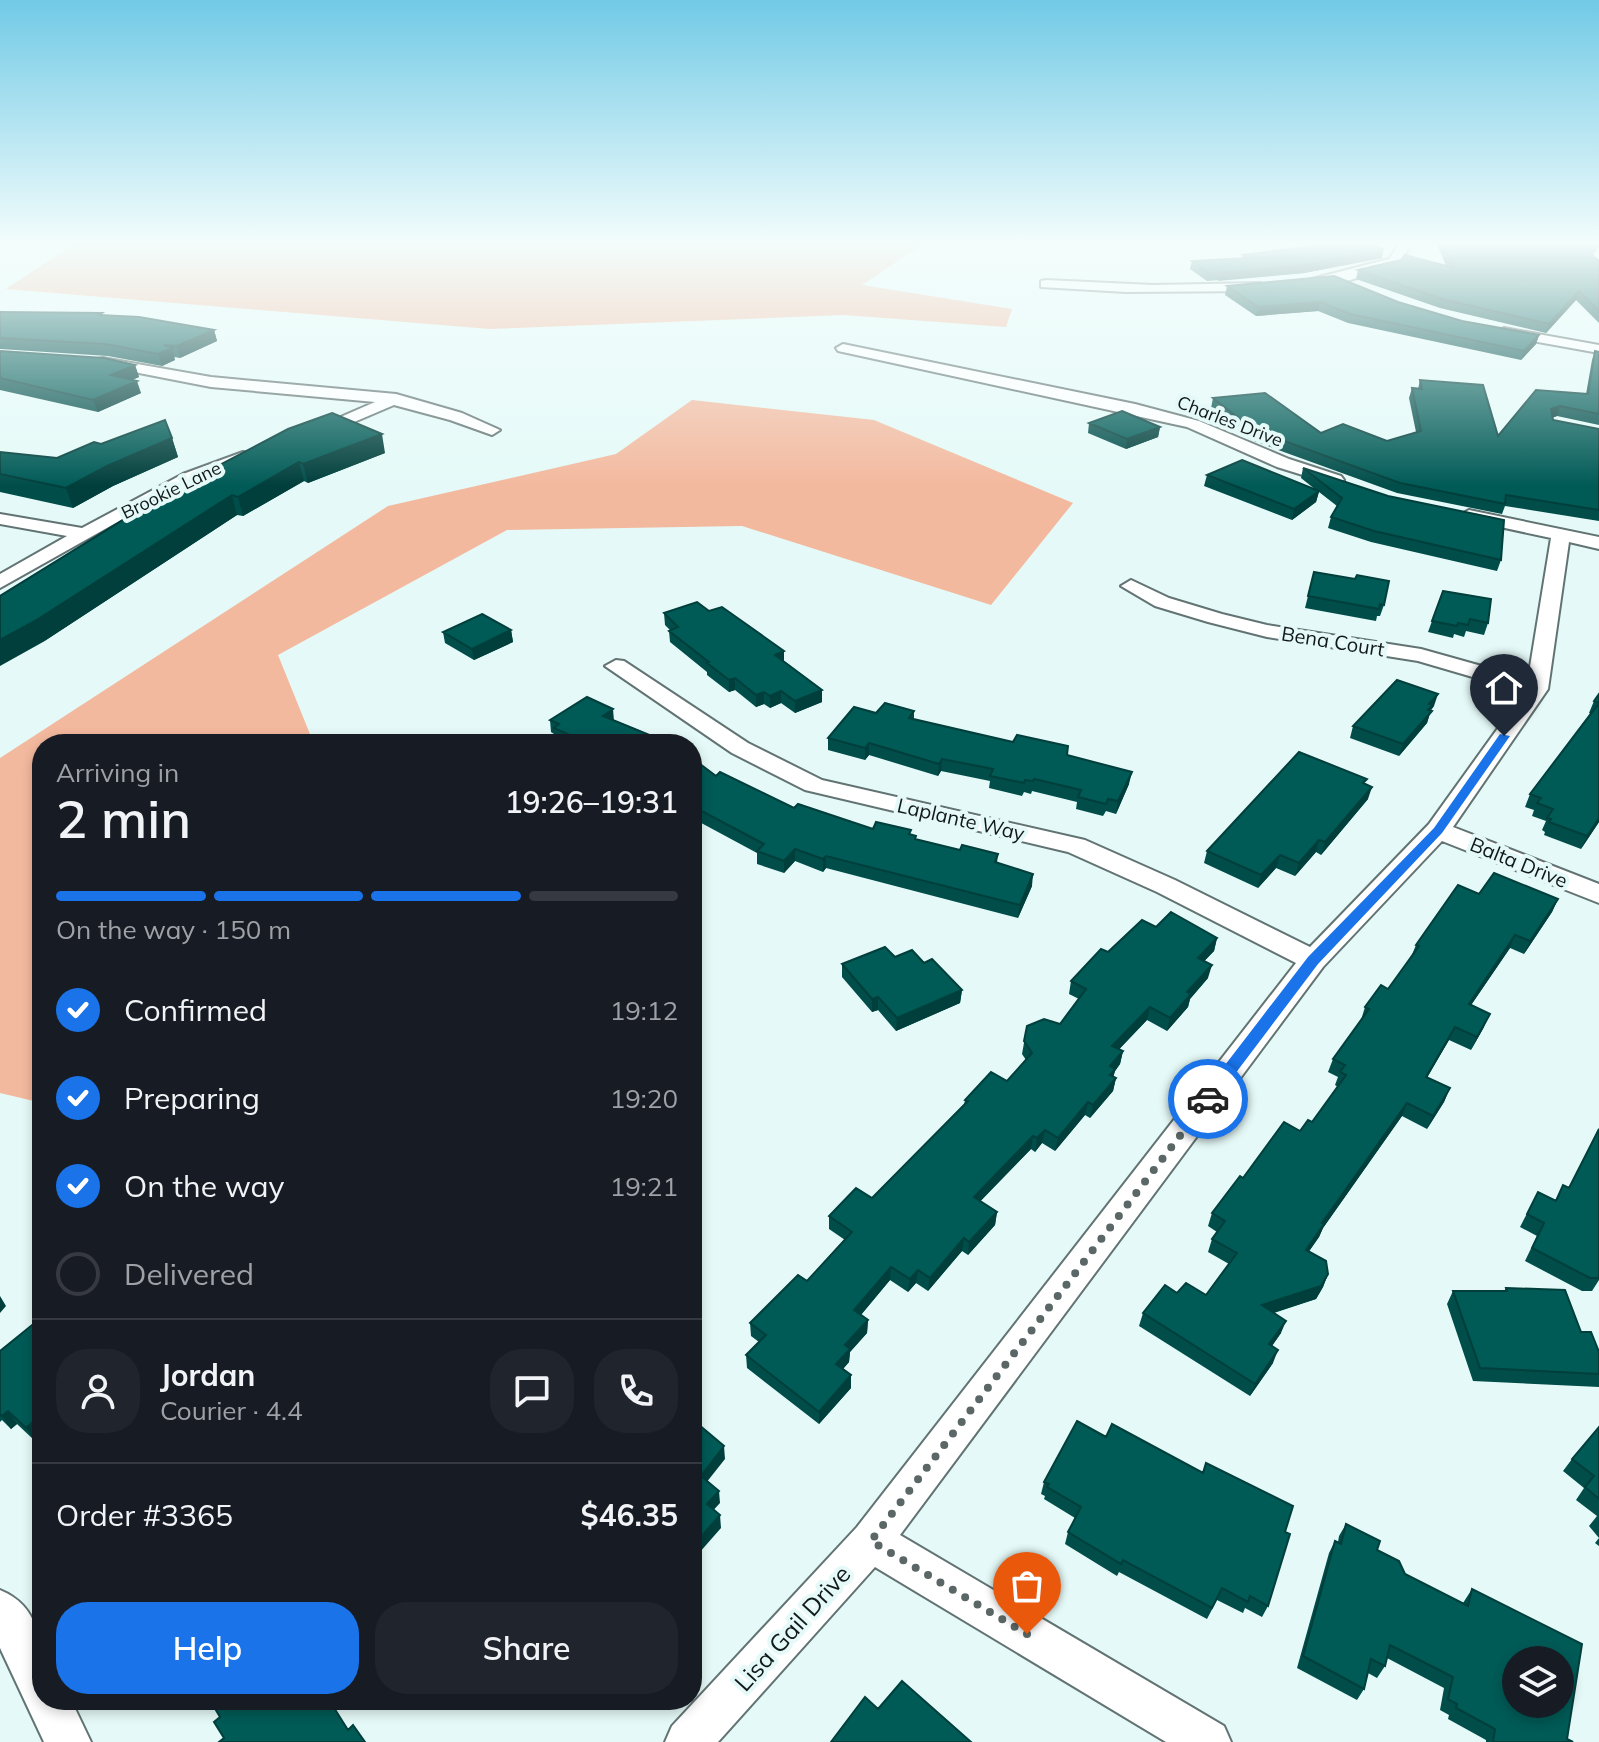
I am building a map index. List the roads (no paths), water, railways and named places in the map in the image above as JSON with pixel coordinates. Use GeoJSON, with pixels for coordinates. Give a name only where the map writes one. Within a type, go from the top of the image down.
{"type":"FeatureCollection","features":[{"type":"Feature","properties":{"kind":"street"},"geometry":{"type":"LineString","coordinates":[[1486,329],[1599,349]]}},
{"type":"Feature","properties":{"kind":"street","name":"Charles Drive"},"geometry":{"type":"LineString","coordinates":[[843,348],[1193,424],[1283,463],[1351,486]]}},
{"type":"Feature","properties":{"kind":"street"},"geometry":{"type":"LineString","coordinates":[[82,360],[196,381],[321,389],[396,399],[466,419],[492,430]]}},
{"type":"Feature","properties":{"kind":"street"},"geometry":{"type":"LineString","coordinates":[[298,439],[396,399]]}},
{"type":"Feature","properties":{"kind":"street","name":"Brookie Lane"},"geometry":{"type":"LineString","coordinates":[[0,582],[176,484],[260,451]]}},
{"type":"Feature","properties":{"kind":"street"},"geometry":{"type":"LineString","coordinates":[[1450,512],[1599,543]]}},
{"type":"Feature","properties":{"kind":"street"},"geometry":{"type":"LineString","coordinates":[[0,519],[86,534]]}},
{"type":"Feature","properties":{"kind":"street","name":"Lisa Gail Drive"},"geometry":{"type":"LineString","coordinates":[[688,1742],[871,1541],[1313,960],[1438,830],[1537,689],[1561,536]]}},
{"type":"Feature","properties":{"kind":"street","name":"Bena Court"},"geometry":{"type":"LineString","coordinates":[[1131,586],[1162,602],[1215,618],[1267,631],[1421,655],[1537,689]]}},
{"type":"Feature","properties":{"kind":"street","name":"Laplante Way"},"geometry":{"type":"LineString","coordinates":[[616,666],[740,748],[814,785],[1076,846],[1166,886],[1313,960]]}},
{"type":"Feature","properties":{"kind":"street","name":"Balta Drive"},"geometry":{"type":"LineString","coordinates":[[1438,830],[1599,894]]}},
{"type":"Feature","properties":{"kind":"street"},"geometry":{"type":"LineString","coordinates":[[871,1541],[1208,1742]]}},
{"type":"Feature","properties":{"kind":"street"},"geometry":{"type":"LineString","coordinates":[[0,1611],[10,1622],[32,1668]]}},
{"type":"Feature","properties":{"kind":"street"},"geometry":{"type":"LineString","coordinates":[[52,1710],[68,1742]]}}]}
